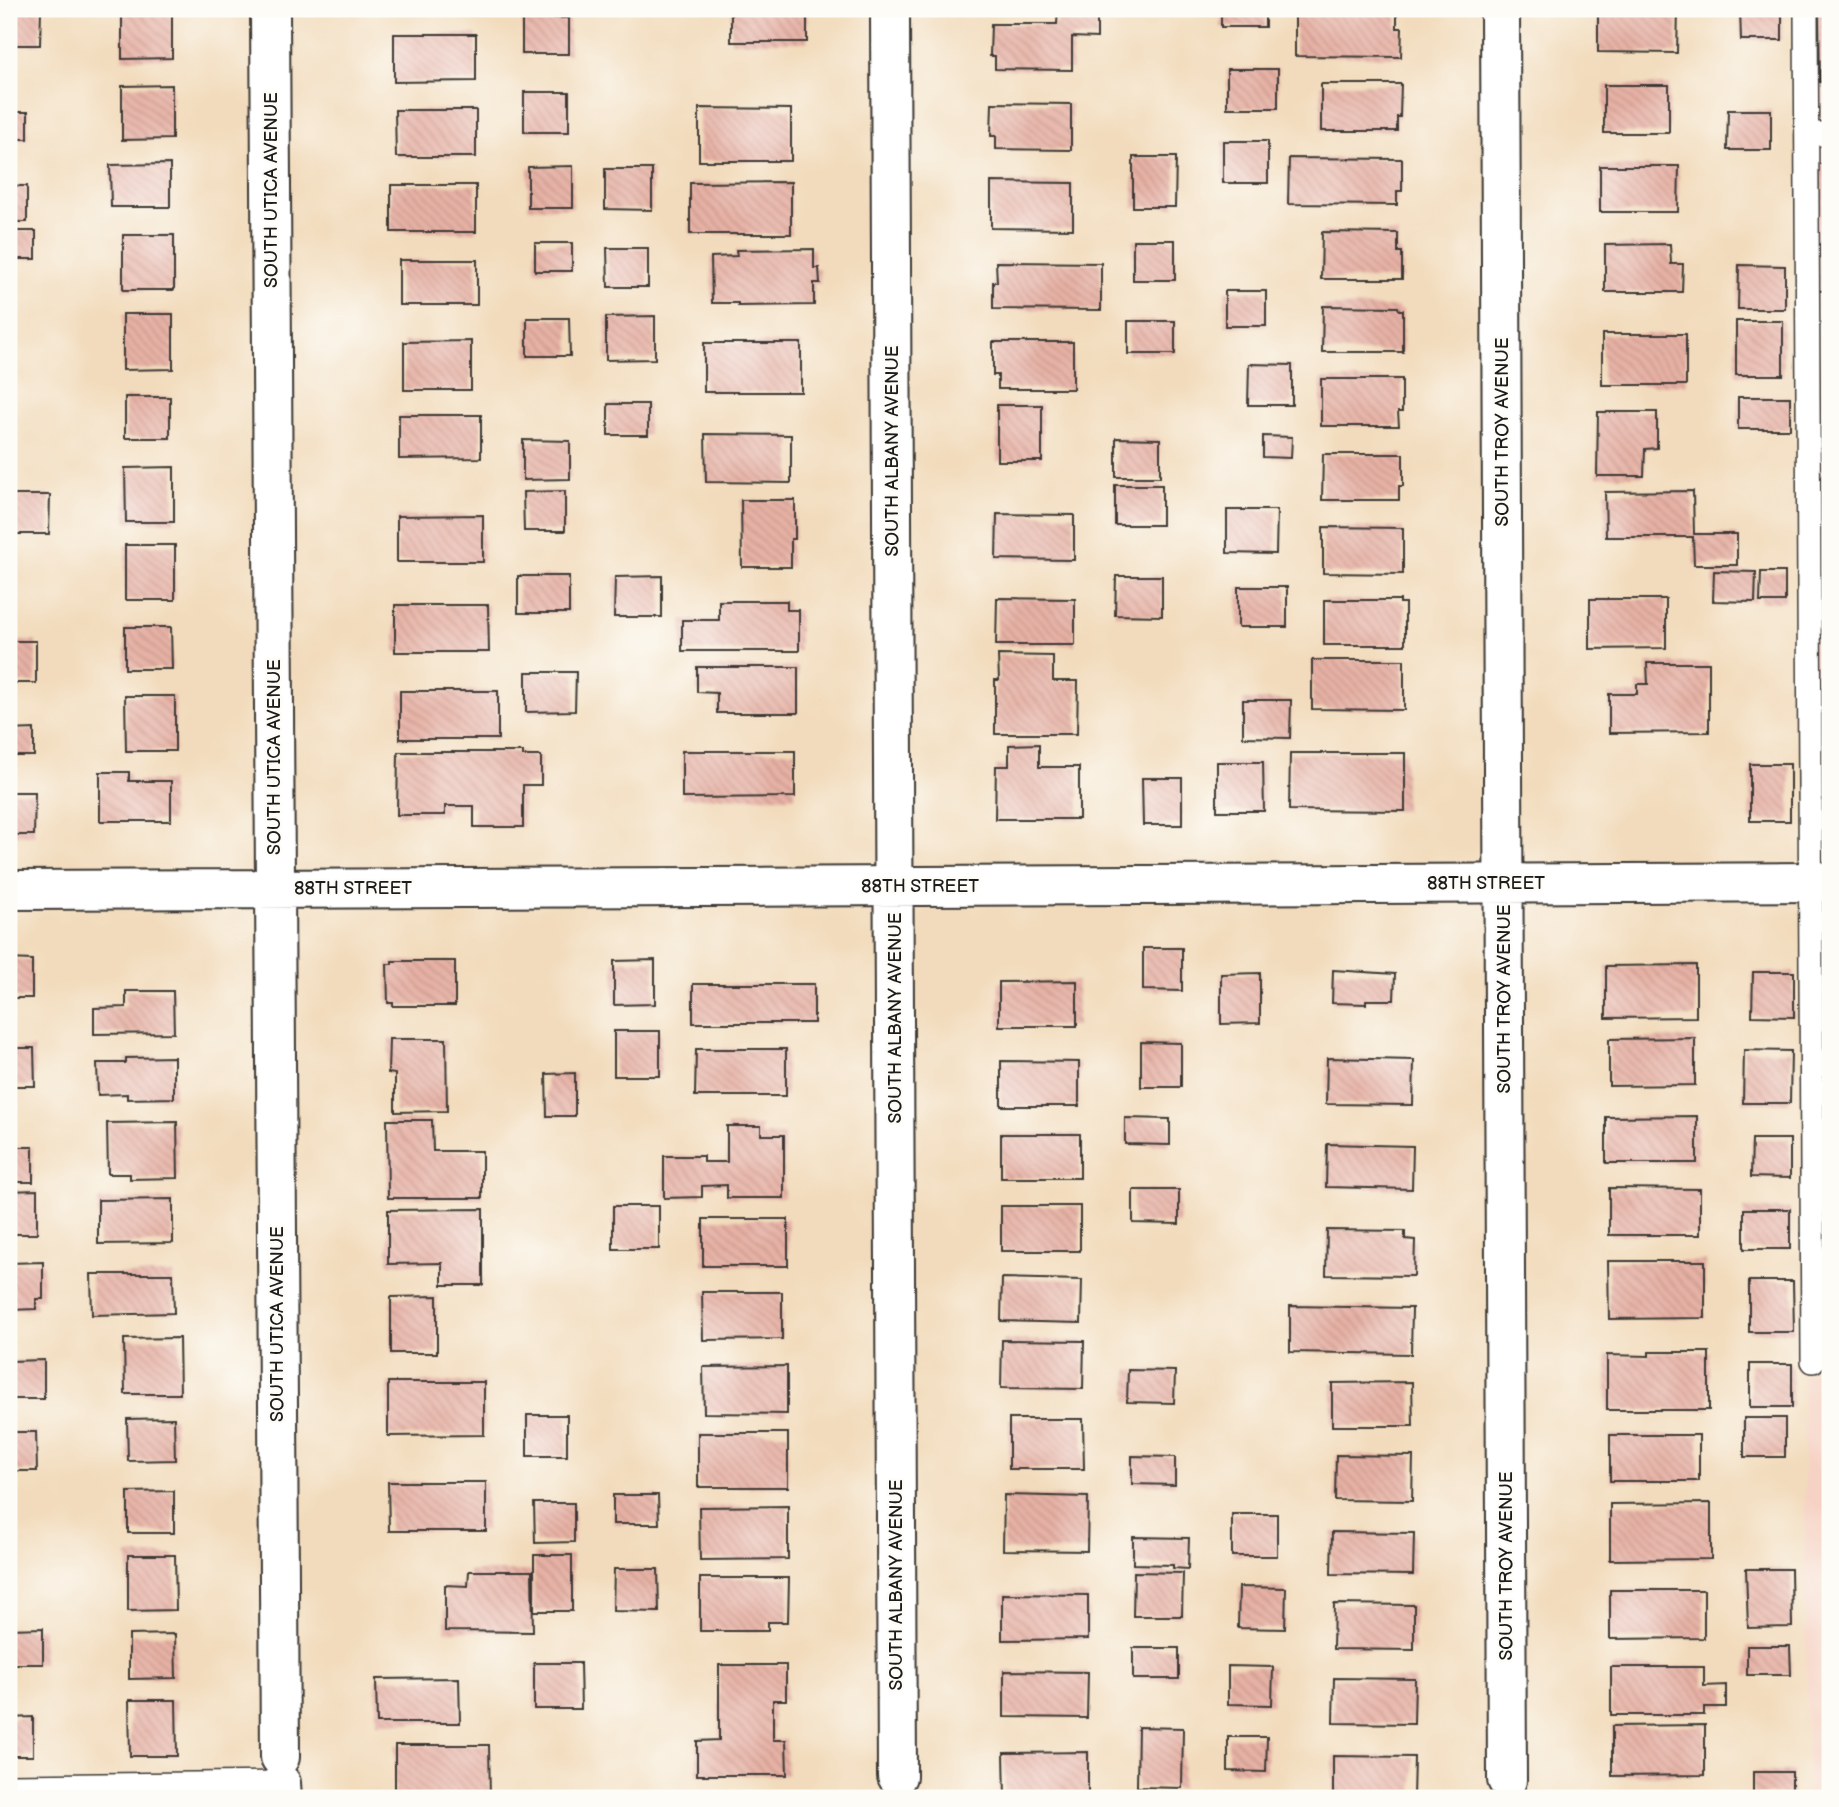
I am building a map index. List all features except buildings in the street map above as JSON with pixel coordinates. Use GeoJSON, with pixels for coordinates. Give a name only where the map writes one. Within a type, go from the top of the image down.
{"type":"FeatureCollection","features":[{"type":"Feature","properties":{"kind":"street","name":"SOUTH UTICA AVENUE"},"geometry":{"type":"LineString","coordinates":[[270,9],[281,1780]]}},
{"type":"Feature","properties":{"kind":"street","name":"SOUTH ALBANY AVENUE"},"geometry":{"type":"LineString","coordinates":[[890,9],[897,1776]]}},
{"type":"Feature","properties":{"kind":"street","name":"SOUTH TROY AVENUE"},"geometry":{"type":"LineString","coordinates":[[1500,9],[1507,1780]]}},
{"type":"Feature","properties":{"kind":"street","name":"88TH STREET"},"geometry":{"type":"LineString","coordinates":[[9,890],[1821,882]]}},
{"type":"Feature","properties":{"kind":"lane"},"geometry":{"type":"LineString","coordinates":[[1806,9],[1821,882],[1821,1222],[1813,1361]]}},
{"type":"Feature","properties":{"kind":"lane"},"geometry":{"type":"LineString","coordinates":[[1807,134],[1830,134]]}},
{"type":"Feature","properties":{"kind":"lane"},"geometry":{"type":"LineString","coordinates":[[9,1786],[281,1780]]}},
{"type":"Feature","properties":{"kind":"shaded area"},"geometry":{"type":"Polygon","coordinates":[[[1806,9],[1830,9],[1830,849],[1811,849],[1806,9]]]}},
{"type":"Feature","properties":{"kind":"shaded area"},"geometry":{"type":"Polygon","coordinates":[[[1813,1196],[1830,1196],[1830,1283],[1813,1283],[1813,1196]]]}},
{"type":"Feature","properties":{"kind":"shaded area"},"geometry":{"type":"Polygon","coordinates":[[[1803,1373],[1830,1373],[1830,1798],[1808,1798],[1803,1373]]]}}]}
